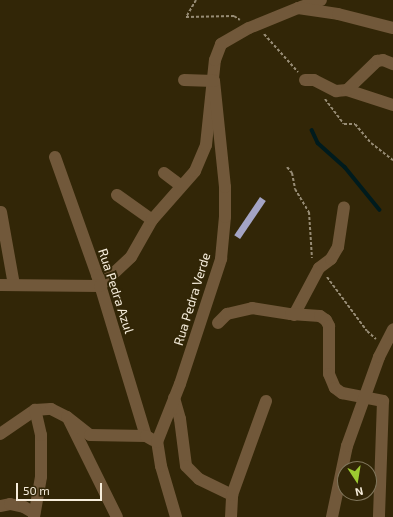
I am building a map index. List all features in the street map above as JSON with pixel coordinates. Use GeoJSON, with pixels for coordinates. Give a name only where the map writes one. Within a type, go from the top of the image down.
{"type":"FeatureCollection","features":[{"type":"Feature","properties":{"kind":"street"},"geometry":{"type":"LineString","coordinates":[[0,285],[100,286],[131,257],[152,220],[195,171],[206,145],[214,81],[215,60],[221,44],[249,28],[320,0]]}},
{"type":"Feature","properties":{"kind":"street"},"geometry":{"type":"LineString","coordinates":[[298,8],[338,14],[393,28]]}},
{"type":"Feature","properties":{"kind":"street"},"geometry":{"type":"LineString","coordinates":[[347,90],[376,61],[384,60],[393,64]]}},
{"type":"Feature","properties":{"kind":"street"},"geometry":{"type":"LineString","coordinates":[[184,80],[214,81]]}},
{"type":"Feature","properties":{"kind":"street"},"geometry":{"type":"LineString","coordinates":[[305,80],[314,80],[336,91],[347,90],[393,103]]}},
{"type":"Feature","properties":{"kind":"street","name":"Rua Pedra Verde"},"geometry":{"type":"LineString","coordinates":[[157,442],[174,398],[220,259],[225,187],[214,81]]}},
{"type":"Feature","properties":{"kind":"street","name":"Rua Pedra Azul"},"geometry":{"type":"LineString","coordinates":[[55,157],[100,286],[146,436]]}},
{"type":"Feature","properties":{"kind":"street"},"geometry":{"type":"LineString","coordinates":[[164,173],[181,186]]}},
{"type":"Feature","properties":{"kind":"street"},"geometry":{"type":"LineString","coordinates":[[117,195],[152,220]]}},
{"type":"Feature","properties":{"kind":"street"},"geometry":{"type":"LineString","coordinates":[[294,315],[319,268],[331,259],[338,247],[344,207]]}},
{"type":"Feature","properties":{"kind":"street"},"geometry":{"type":"LineString","coordinates":[[1,212],[14,285]]}},
{"type":"Feature","properties":{"kind":"street"},"geometry":{"type":"LineString","coordinates":[[218,323],[228,314],[252,308],[294,315],[320,316],[329,326],[329,374],[335,388],[342,393],[366,399],[383,401],[379,517]]}},
{"type":"Feature","properties":{"kind":"street"},"geometry":{"type":"LineString","coordinates":[[332,517],[347,446],[366,399],[379,357],[393,329]]}},
{"type":"Feature","properties":{"kind":"street"},"geometry":{"type":"LineString","coordinates":[[174,398],[180,419],[186,466],[199,479],[232,495]]}},
{"type":"Feature","properties":{"kind":"street"},"geometry":{"type":"LineString","coordinates":[[231,517],[232,495],[266,401]]}},
{"type":"Feature","properties":{"kind":"street"},"geometry":{"type":"LineString","coordinates":[[0,434],[35,410],[51,409],[68,417],[90,435],[146,436],[157,442],[161,466],[176,517]]}},
{"type":"Feature","properties":{"kind":"street"},"geometry":{"type":"LineString","coordinates":[[0,506],[10,504],[24,507],[34,515],[41,477],[41,435],[35,410]]}},
{"type":"Feature","properties":{"kind":"street"},"geometry":{"type":"LineString","coordinates":[[68,417],[117,517]]}},
{"type":"Feature","properties":{"kind":"path"},"geometry":{"type":"LineString","coordinates":[[196,0],[186,17],[234,16],[249,28]]}},
{"type":"Feature","properties":{"kind":"building"},"geometry":{"type":"Polygon","coordinates":[[[260,197],[266,201],[240,239],[234,235],[260,197]]]}},
{"type":"Feature","properties":{"kind":"waterway"},"geometry":{"type":"LineString","coordinates":[[312,130],[318,143],[345,167],[380,210]]}}]}
